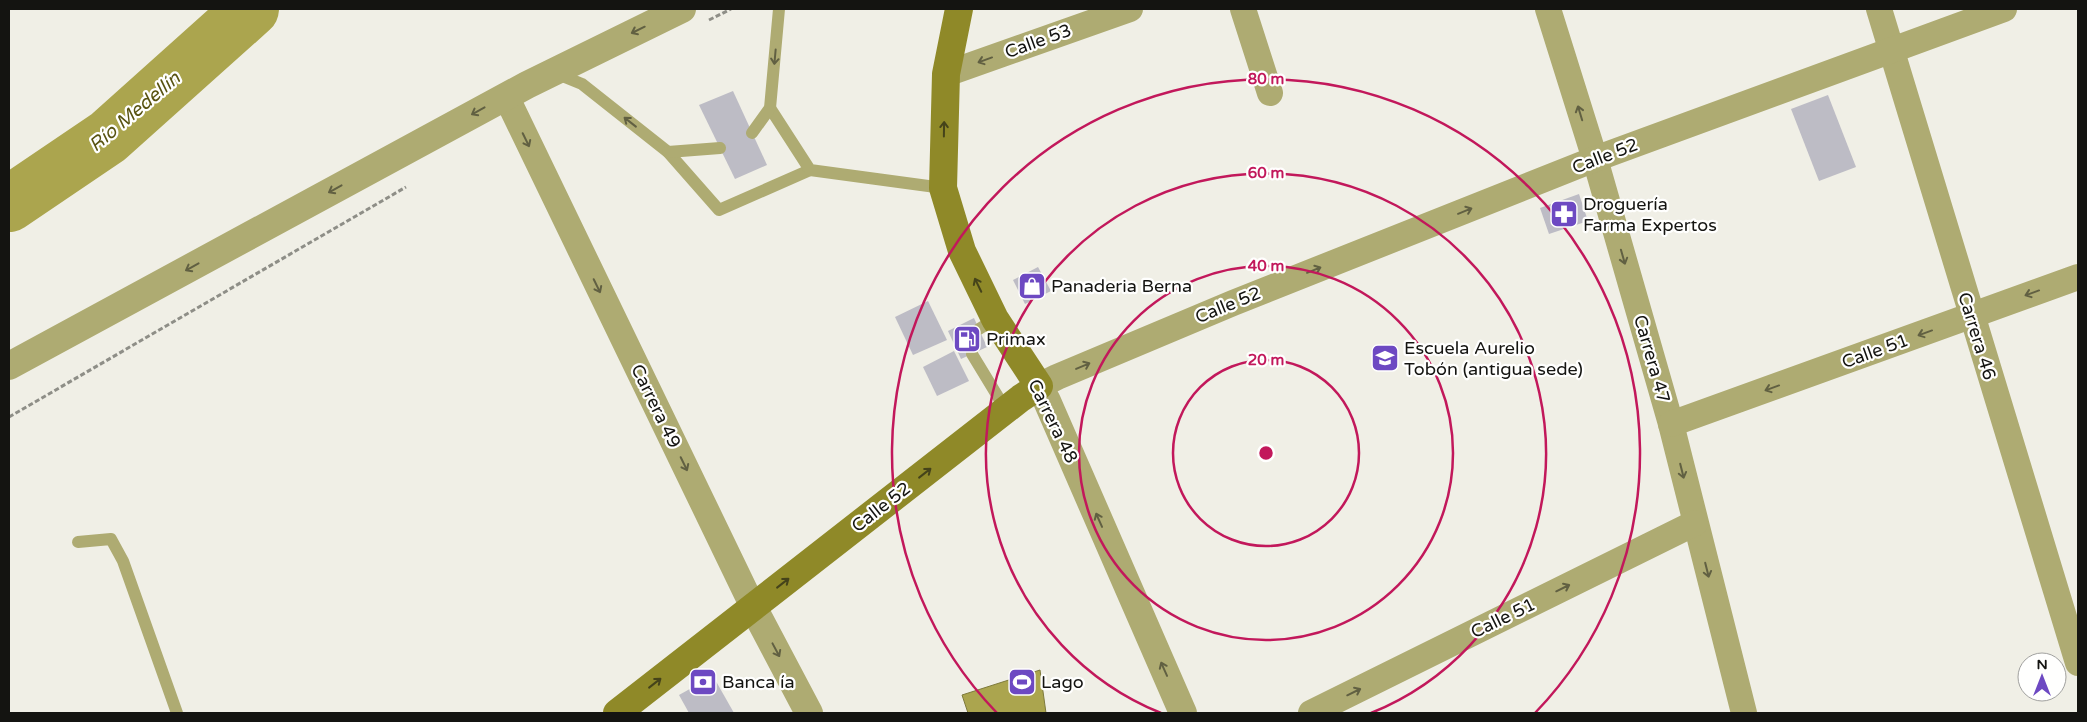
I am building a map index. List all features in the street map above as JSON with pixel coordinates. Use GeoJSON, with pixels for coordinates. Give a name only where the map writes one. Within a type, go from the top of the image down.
{"type":"FeatureCollection","features":[{"type":"Feature","properties":{"kind":"main road","name":"Carrera 48"},"geometry":{"type":"LineString","coordinates":[[959,9],[946,74],[943,188],[962,252],[987,324],[1039,386]]}},
{"type":"Feature","properties":{"kind":"main road","name":"Calle 52"},"geometry":{"type":"LineString","coordinates":[[617,713],[1039,386]]}},
{"type":"Feature","properties":{"kind":"street","name":"Calle 53"},"geometry":{"type":"LineString","coordinates":[[946,74],[1130,9]]}},
{"type":"Feature","properties":{"kind":"street"},"geometry":{"type":"LineString","coordinates":[[1243,9],[1270,93]]}},
{"type":"Feature","properties":{"kind":"street","name":"Carrera 47"},"geometry":{"type":"LineString","coordinates":[[1548,9],[1595,160],[1670,424],[1744,713]]}},
{"type":"Feature","properties":{"kind":"street","name":"Carrera 46"},"geometry":{"type":"LineString","coordinates":[[1879,9],[2078,663]]}},
{"type":"Feature","properties":{"kind":"street","name":"Calle 52"},"geometry":{"type":"LineString","coordinates":[[1039,386],[1057,376],[1233,303],[1595,160],[1892,52],[2004,9]]}},
{"type":"Feature","properties":{"kind":"street"},"geometry":{"type":"LineString","coordinates":[[9,366],[506,96],[553,72],[693,15]]}},
{"type":"Feature","properties":{"kind":"street","name":"Carrera 49"},"geometry":{"type":"LineString","coordinates":[[506,96],[753,606],[809,713]]}},
{"type":"Feature","properties":{"kind":"street","name":"Calle 51"},"geometry":{"type":"LineString","coordinates":[[1670,424],[2078,277]]}},
{"type":"Feature","properties":{"kind":"street","name":"Carrera 48"},"geometry":{"type":"LineString","coordinates":[[1039,386],[1183,713]]}},
{"type":"Feature","properties":{"kind":"street","name":"Calle 51"},"geometry":{"type":"LineString","coordinates":[[1310,713],[1695,523]]}},
{"type":"Feature","properties":{"kind":"lane"},"geometry":{"type":"LineString","coordinates":[[752,133],[770,108],[779,9]]}},
{"type":"Feature","properties":{"kind":"lane"},"geometry":{"type":"LineString","coordinates":[[553,72],[582,84],[668,152],[719,210],[810,170],[943,188]]}},
{"type":"Feature","properties":{"kind":"lane"},"geometry":{"type":"LineString","coordinates":[[770,108],[810,170]]}},
{"type":"Feature","properties":{"kind":"lane"},"geometry":{"type":"LineString","coordinates":[[668,152],[720,148]]}},
{"type":"Feature","properties":{"kind":"lane"},"geometry":{"type":"LineString","coordinates":[[972,354],[1006,410]]}},
{"type":"Feature","properties":{"kind":"lane"},"geometry":{"type":"LineString","coordinates":[[78,542],[110,539],[124,561],[177,713]]}},
{"type":"Feature","properties":{"kind":"path"},"geometry":{"type":"LineString","coordinates":[[693,15],[731,9]]}},
{"type":"Feature","properties":{"kind":"path"},"geometry":{"type":"LineString","coordinates":[[9,416],[407,187]]}},
{"type":"Feature","properties":{"kind":"shaded area","name":"Lago"},"geometry":{"type":"Polygon","coordinates":[[[1040,670],[1046,713],[968,713],[962,695],[1040,670]]]}},
{"type":"Feature","properties":{"kind":"building"},"geometry":{"type":"Polygon","coordinates":[[[733,91],[767,165],[735,179],[699,105],[733,91]]]}},
{"type":"Feature","properties":{"kind":"building"},"geometry":{"type":"Polygon","coordinates":[[[1828,95],[1856,167],[1819,181],[1791,109],[1828,95]]]}},
{"type":"Feature","properties":{"kind":"building","name":"Droguería Farma Expertos"},"geometry":{"type":"Polygon","coordinates":[[[1579,194],[1588,221],[1549,234],[1540,208],[1579,194]]]}},
{"type":"Feature","properties":{"kind":"building","name":"Panaderia Berna"},"geometry":{"type":"Polygon","coordinates":[[[1038,267],[1051,291],[1025,304],[1013,280],[1038,267]]]}},
{"type":"Feature","properties":{"kind":"building"},"geometry":{"type":"Polygon","coordinates":[[[928,301],[947,340],[913,355],[895,317],[928,301]]]}},
{"type":"Feature","properties":{"kind":"building","name":"Primax"},"geometry":{"type":"Polygon","coordinates":[[[974,318],[987,347],[961,359],[948,331],[974,318]]]}},
{"type":"Feature","properties":{"kind":"building"},"geometry":{"type":"Polygon","coordinates":[[[954,351],[969,381],[937,396],[923,367],[954,351]]]}},
{"type":"Feature","properties":{"kind":"building"},"geometry":{"type":"Polygon","coordinates":[[[713,676],[734,713],[689,713],[679,695],[713,676]]]}},
{"type":"Feature","properties":{"kind":"waterway","name":"Río Medellín"},"geometry":{"type":"LineString","coordinates":[[9,204],[108,137],[251,9]]}},
{"type":"Feature","properties":{"kind":"place","name":"Droguería Farma Expertos"},"geometry":{"type":"Point","coordinates":[1564,214]}},
{"type":"Feature","properties":{"kind":"place","name":"Panaderia Berna"},"geometry":{"type":"Point","coordinates":[1032,286]}},
{"type":"Feature","properties":{"kind":"place","name":"Primax"},"geometry":{"type":"Point","coordinates":[967,339]}},
{"type":"Feature","properties":{"kind":"place","name":"Escuela Aurelio Tobón (antigua sede)"},"geometry":{"type":"Point","coordinates":[1385,358]}},
{"type":"Feature","properties":{"kind":"place","name":"Banca ía"},"geometry":{"type":"Point","coordinates":[703,682]}},
{"type":"Feature","properties":{"kind":"place","name":"Lago"},"geometry":{"type":"Point","coordinates":[1022,682]}}]}
